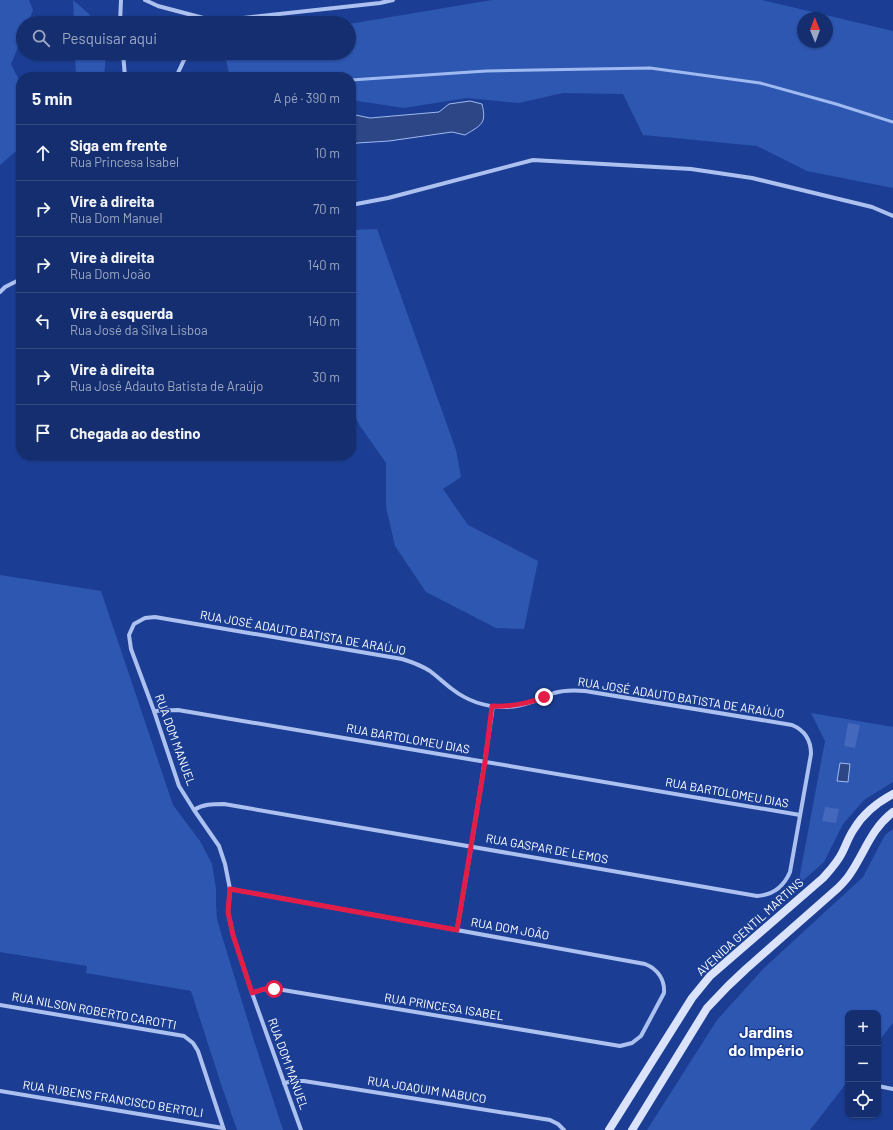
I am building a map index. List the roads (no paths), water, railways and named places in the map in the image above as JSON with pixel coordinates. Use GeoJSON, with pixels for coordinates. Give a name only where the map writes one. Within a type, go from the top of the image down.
{"type":"FeatureCollection","features":[{"type":"Feature","properties":{"kind":"main road","name":"AVENIDA GENTIL MARTINS"},"geometry":{"type":"LineString","coordinates":[[609,1130],[692,998],[710,976],[823,878],[834,866],[855,827],[865,815],[877,804],[893,794]]}},
{"type":"Feature","properties":{"kind":"main road"},"geometry":{"type":"LineString","coordinates":[[632,1130],[707,1008],[746,969],[850,876],[871,836],[893,812]]}},
{"type":"Feature","properties":{"kind":"street"},"geometry":{"type":"LineString","coordinates":[[120,16],[121,0]]}},
{"type":"Feature","properties":{"kind":"street"},"geometry":{"type":"LineString","coordinates":[[145,0],[158,6],[191,16]]}},
{"type":"Feature","properties":{"kind":"street"},"geometry":{"type":"LineString","coordinates":[[259,16],[393,0]]}},
{"type":"Feature","properties":{"kind":"street"},"geometry":{"type":"LineString","coordinates":[[124,60],[125,72]]}},
{"type":"Feature","properties":{"kind":"street"},"geometry":{"type":"LineString","coordinates":[[178,72],[184,60]]}},
{"type":"Feature","properties":{"kind":"street"},"geometry":{"type":"LineString","coordinates":[[356,204],[388,198],[533,160],[691,169],[752,178],[872,207],[893,216]]}},
{"type":"Feature","properties":{"kind":"street"},"geometry":{"type":"LineString","coordinates":[[0,292],[5,287],[16,282]]}},
{"type":"Feature","properties":{"kind":"street","name":"RUA JOSÉ ADAUTO BATISTA DE ARAÚJO"},"geometry":{"type":"LineString","coordinates":[[134,624],[145,618],[155,616],[402,659],[429,670],[463,696],[476,702],[492,706],[517,706],[559,692],[574,690],[792,725],[802,731],[808,738],[811,754],[800,815]]}},
{"type":"Feature","properties":{"kind":"street","name":"RUA DOM MANUEL"},"geometry":{"type":"LineString","coordinates":[[134,624],[129,635],[131,649],[154,711],[179,786],[219,846],[230,889],[228,912],[233,935],[252,993],[302,1130]]}},
{"type":"Feature","properties":{"kind":"street"},"geometry":{"type":"LineString","coordinates":[[457,930],[485,762],[492,706]]}},
{"type":"Feature","properties":{"kind":"street","name":"RUA BARTOLOMEU DIAS"},"geometry":{"type":"LineString","coordinates":[[154,711],[178,710],[800,815]]}},
{"type":"Feature","properties":{"kind":"street","name":"RUA GASPAR DE LEMOS"},"geometry":{"type":"LineString","coordinates":[[194,810],[200,806],[224,804],[757,896],[768,894],[778,889],[790,872],[800,815]]}},
{"type":"Feature","properties":{"kind":"street","name":"RUA DOM JOÃO"},"geometry":{"type":"LineString","coordinates":[[230,889],[645,964],[653,968],[662,978],[664,994],[644,1032],[639,1039],[632,1043]]}},
{"type":"Feature","properties":{"kind":"street","name":"RUA PRINCESA ISABEL"},"geometry":{"type":"LineString","coordinates":[[252,993],[264,989],[283,990],[620,1046],[632,1043]]}},
{"type":"Feature","properties":{"kind":"street","name":"RUA NILSON ROBERTO CAROTTI"},"geometry":{"type":"LineString","coordinates":[[0,1005],[184,1036],[193,1043],[198,1051],[224,1129]]}},
{"type":"Feature","properties":{"kind":"street","name":"RUA JOAQUIM NABUCO"},"geometry":{"type":"LineString","coordinates":[[284,1083],[304,1081],[550,1120],[558,1124],[564,1130]]}},
{"type":"Feature","properties":{"kind":"street"},"geometry":{"type":"LineString","coordinates":[[881,1087],[893,1089]]}},
{"type":"Feature","properties":{"kind":"street","name":"RUA RUBENS FRANCISCO BERTOLI"},"geometry":{"type":"LineString","coordinates":[[0,1091],[224,1129]]}},
{"type":"Feature","properties":{"kind":"waterway"},"geometry":{"type":"LineString","coordinates":[[356,80],[486,71],[650,68],[760,83],[836,104],[893,122]]}},
{"type":"Feature","properties":{"kind":"district","name":"Jardins do Império"},"geometry":{"type":"Point","coordinates":[766,1041]}}]}
